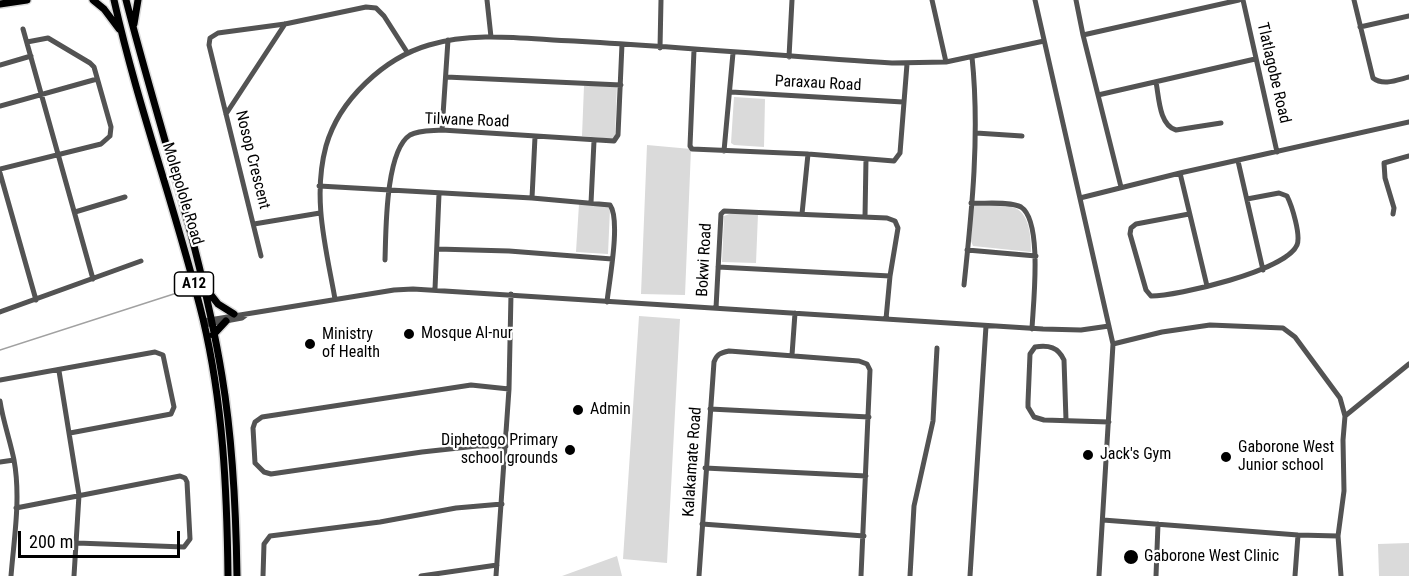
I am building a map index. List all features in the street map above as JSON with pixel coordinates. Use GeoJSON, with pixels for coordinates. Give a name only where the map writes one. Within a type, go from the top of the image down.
{"type":"FeatureCollection","features":[{"type":"Feature","properties":{"kind":"main road"},"geometry":{"type":"LineString","coordinates":[[0,4],[27,0]]}},
{"type":"Feature","properties":{"kind":"main road"},"geometry":{"type":"LineString","coordinates":[[93,0],[104,9],[122,34]]}},
{"type":"Feature","properties":{"kind":"main road","name":"Molepolole Road"},"geometry":{"type":"LineString","coordinates":[[114,0],[189,265],[213,335],[222,374],[231,434],[236,494],[237,576]]}},
{"type":"Feature","properties":{"kind":"main road","name":"Molepolole Road"},"geometry":{"type":"LineString","coordinates":[[126,0],[202,279],[227,493],[228,576]]}},
{"type":"Feature","properties":{"kind":"main road"},"geometry":{"type":"LineString","coordinates":[[134,30],[138,0]]}},
{"type":"Feature","properties":{"kind":"main road"},"geometry":{"type":"LineString","coordinates":[[202,279],[211,297],[234,315]]}},
{"type":"Feature","properties":{"kind":"main road"},"geometry":{"type":"LineString","coordinates":[[213,335],[226,321]]}},
{"type":"Feature","properties":{"kind":"street"},"geometry":{"type":"LineString","coordinates":[[487,0],[491,37]]}},
{"type":"Feature","properties":{"kind":"street"},"geometry":{"type":"LineString","coordinates":[[660,48],[662,0]]}},
{"type":"Feature","properties":{"kind":"street"},"geometry":{"type":"LineString","coordinates":[[789,57],[792,0]]}},
{"type":"Feature","properties":{"kind":"street"},"geometry":{"type":"LineString","coordinates":[[932,0],[946,63]]}},
{"type":"Feature","properties":{"kind":"street"},"geometry":{"type":"LineString","coordinates":[[1035,0],[1113,344],[1099,576]]}},
{"type":"Feature","properties":{"kind":"street"},"geometry":{"type":"LineString","coordinates":[[1076,0],[1121,187]]}},
{"type":"Feature","properties":{"kind":"street"},"geometry":{"type":"LineString","coordinates":[[1083,35],[1241,0]]}},
{"type":"Feature","properties":{"kind":"street","name":"Tlatlagobe Road"},"geometry":{"type":"LineString","coordinates":[[1241,0],[1277,152]]}},
{"type":"Feature","properties":{"kind":"street"},"geometry":{"type":"LineString","coordinates":[[1354,0],[1371,75],[1375,81],[1383,83],[1409,77]]}},
{"type":"Feature","properties":{"kind":"street"},"geometry":{"type":"LineString","coordinates":[[226,114],[285,24],[366,7],[376,8],[384,16],[407,52]]}},
{"type":"Feature","properties":{"kind":"street"},"geometry":{"type":"LineString","coordinates":[[1360,27],[1409,16]]}},
{"type":"Feature","properties":{"kind":"street","name":"Nosop Crescent"},"geometry":{"type":"LineString","coordinates":[[285,24],[218,33],[210,38],[209,45],[254,224],[320,213]]}},
{"type":"Feature","properties":{"kind":"street"},"geometry":{"type":"LineString","coordinates":[[23,29],[93,279]]}},
{"type":"Feature","properties":{"kind":"street"},"geometry":{"type":"LineString","coordinates":[[335,299],[320,213],[319,186],[327,144],[346,105],[377,73],[407,52],[448,40],[491,37],[907,64],[946,63],[1044,40]]}},
{"type":"Feature","properties":{"kind":"street"},"geometry":{"type":"LineString","coordinates":[[27,42],[44,38],[51,39],[94,67],[111,127],[110,136],[101,144],[0,171],[36,300]]}},
{"type":"Feature","properties":{"kind":"street"},"geometry":{"type":"LineString","coordinates":[[442,130],[448,40]]}},
{"type":"Feature","properties":{"kind":"street"},"geometry":{"type":"LineString","coordinates":[[446,77],[621,85],[622,44]]}},
{"type":"Feature","properties":{"kind":"street"},"geometry":{"type":"LineString","coordinates":[[694,50],[690,147],[692,149],[897,160],[900,153],[907,64]]}},
{"type":"Feature","properties":{"kind":"street"},"geometry":{"type":"LineString","coordinates":[[724,151],[733,53]]}},
{"type":"Feature","properties":{"kind":"street"},"geometry":{"type":"LineString","coordinates":[[0,65],[31,56]]}},
{"type":"Feature","properties":{"kind":"street"},"geometry":{"type":"LineString","coordinates":[[964,285],[976,133],[972,57]]}},
{"type":"Feature","properties":{"kind":"street"},"geometry":{"type":"LineString","coordinates":[[1098,95],[1256,59]]}},
{"type":"Feature","properties":{"kind":"street"},"geometry":{"type":"LineString","coordinates":[[0,106],[97,79]]}},
{"type":"Feature","properties":{"kind":"street"},"geometry":{"type":"LineString","coordinates":[[1156,82],[1164,120],[1171,129],[1221,123]]}},
{"type":"Feature","properties":{"kind":"street","name":"Tilwane Road"},"geometry":{"type":"LineString","coordinates":[[385,260],[388,191],[398,150],[404,140],[418,132],[442,130],[611,142],[617,139],[621,85]]}},
{"type":"Feature","properties":{"kind":"street","name":"Paraxau Road"},"geometry":{"type":"LineString","coordinates":[[730,92],[903,102]]}},
{"type":"Feature","properties":{"kind":"street"},"geometry":{"type":"LineString","coordinates":[[1080,198],[1180,173],[1409,122]]}},
{"type":"Feature","properties":{"kind":"street"},"geometry":{"type":"LineString","coordinates":[[976,133],[1022,136]]}},
{"type":"Feature","properties":{"kind":"street"},"geometry":{"type":"LineString","coordinates":[[532,198],[535,137]]}},
{"type":"Feature","properties":{"kind":"street"},"geometry":{"type":"LineString","coordinates":[[591,203],[594,141]]}},
{"type":"Feature","properties":{"kind":"street"},"geometry":{"type":"LineString","coordinates":[[808,154],[802,214],[887,218],[897,224],[886,320]]}},
{"type":"Feature","properties":{"kind":"street"},"geometry":{"type":"LineString","coordinates":[[1394,214],[1385,178],[1384,163],[1409,156]]}},
{"type":"Feature","properties":{"kind":"street"},"geometry":{"type":"LineString","coordinates":[[864,217],[866,159]]}},
{"type":"Feature","properties":{"kind":"street"},"geometry":{"type":"LineString","coordinates":[[1238,161],[1263,270]]}},
{"type":"Feature","properties":{"kind":"street"},"geometry":{"type":"LineString","coordinates":[[1180,173],[1207,286]]}},
{"type":"Feature","properties":{"kind":"street"},"geometry":{"type":"LineString","coordinates":[[319,186],[532,198],[610,205],[615,216],[607,302]]}},
{"type":"Feature","properties":{"kind":"street"},"geometry":{"type":"LineString","coordinates":[[1189,214],[1137,224],[1131,228],[1130,234],[1149,295],[1207,286],[1263,270],[1293,251],[1297,245],[1298,236],[1287,196],[1279,193],[1247,199]]}},
{"type":"Feature","properties":{"kind":"street"},"geometry":{"type":"LineString","coordinates":[[435,290],[439,194]]}},
{"type":"Feature","properties":{"kind":"street"},"geometry":{"type":"LineString","coordinates":[[75,212],[125,196]]}},
{"type":"Feature","properties":{"kind":"street"},"geometry":{"type":"LineString","coordinates":[[970,203],[1014,205],[1025,211],[1032,231],[1036,256],[1032,329]]}},
{"type":"Feature","properties":{"kind":"street","name":"Bokwi Road"},"geometry":{"type":"LineString","coordinates":[[716,308],[721,214],[729,210],[802,214]]}},
{"type":"Feature","properties":{"kind":"street"},"geometry":{"type":"LineString","coordinates":[[254,224],[261,256]]}},
{"type":"Feature","properties":{"kind":"street"},"geometry":{"type":"LineString","coordinates":[[437,249],[509,251],[612,259]]}},
{"type":"Feature","properties":{"kind":"street"},"geometry":{"type":"LineString","coordinates":[[967,250],[1036,256]]}},
{"type":"Feature","properties":{"kind":"street"},"geometry":{"type":"LineString","coordinates":[[0,312],[141,261]]}},
{"type":"Feature","properties":{"kind":"street"},"geometry":{"type":"LineString","coordinates":[[718,267],[890,276]]}},
{"type":"Feature","properties":{"kind":"street"},"geometry":{"type":"LineString","coordinates":[[207,322],[234,315],[246,315],[394,290],[435,290],[1032,329],[1080,330],[1109,326]]}},
{"type":"Feature","properties":{"kind":"street"},"geometry":{"type":"LineString","coordinates":[[496,576],[506,446],[511,294]]}},
{"type":"Feature","properties":{"kind":"street"},"geometry":{"type":"LineString","coordinates":[[795,313],[792,355],[858,361],[867,364],[870,370],[861,576]]}},
{"type":"Feature","properties":{"kind":"street"},"geometry":{"type":"LineString","coordinates":[[207,322],[226,321],[246,315]]}},
{"type":"Feature","properties":{"kind":"street"},"geometry":{"type":"LineString","coordinates":[[970,576],[986,326]]}},
{"type":"Feature","properties":{"kind":"street"},"geometry":{"type":"LineString","coordinates":[[1113,344],[1199,326],[1283,328],[1295,337],[1340,398],[1345,416],[1344,491],[1338,536],[1341,576]]}},
{"type":"Feature","properties":{"kind":"street"},"geometry":{"type":"LineString","coordinates":[[1066,420],[1064,360],[1055,348],[1035,347],[1030,354],[1028,407],[1034,417],[1039,419],[1109,422]]}},
{"type":"Feature","properties":{"kind":"street"},"geometry":{"type":"LineString","coordinates":[[910,576],[914,506],[933,421],[937,348]]}},
{"type":"Feature","properties":{"kind":"street","name":"Kalakamate Road"},"geometry":{"type":"LineString","coordinates":[[699,576],[705,468],[716,356],[721,352],[729,351],[792,355]]}},
{"type":"Feature","properties":{"kind":"street"},"geometry":{"type":"LineString","coordinates":[[0,380],[159,353],[165,358],[174,407],[171,414],[166,417],[70,433]]}},
{"type":"Feature","properties":{"kind":"street"},"geometry":{"type":"LineString","coordinates":[[1345,416],[1409,364]]}},
{"type":"Feature","properties":{"kind":"street"},"geometry":{"type":"LineString","coordinates":[[59,370],[79,495],[74,576]]}},
{"type":"Feature","properties":{"kind":"street"},"geometry":{"type":"LineString","coordinates":[[506,446],[477,446],[433,451],[271,474],[264,472],[255,463],[253,428],[255,422],[262,417],[355,402],[471,385],[509,389]]}},
{"type":"Feature","properties":{"kind":"street"},"geometry":{"type":"LineString","coordinates":[[0,401],[4,426],[14,460],[16,508],[11,576]]}},
{"type":"Feature","properties":{"kind":"street"},"geometry":{"type":"LineString","coordinates":[[710,409],[869,417]]}},
{"type":"Feature","properties":{"kind":"street"},"geometry":{"type":"LineString","coordinates":[[0,462],[14,460]]}},
{"type":"Feature","properties":{"kind":"street"},"geometry":{"type":"LineString","coordinates":[[705,468],[866,476]]}},
{"type":"Feature","properties":{"kind":"street"},"geometry":{"type":"LineString","coordinates":[[16,508],[180,476],[185,478],[190,539],[184,547],[77,543]]}},
{"type":"Feature","properties":{"kind":"street"},"geometry":{"type":"LineString","coordinates":[[263,576],[264,544],[270,536],[380,522],[456,508],[502,504]]}},
{"type":"Feature","properties":{"kind":"street"},"geometry":{"type":"LineString","coordinates":[[1103,520],[1338,536]]}},
{"type":"Feature","properties":{"kind":"street"},"geometry":{"type":"LineString","coordinates":[[702,524],[864,536]]}},
{"type":"Feature","properties":{"kind":"street"},"geometry":{"type":"LineString","coordinates":[[1156,576],[1158,524]]}},
{"type":"Feature","properties":{"kind":"street"},"geometry":{"type":"LineString","coordinates":[[1295,576],[1298,534]]}},
{"type":"Feature","properties":{"kind":"street"},"geometry":{"type":"LineString","coordinates":[[421,576],[497,565]]}},
{"type":"Feature","properties":{"kind":"shaded area"},"geometry":{"type":"Polygon","coordinates":[[[617,85],[613,139],[582,136],[584,86],[617,85]]]}},
{"type":"Feature","properties":{"kind":"shaded area"},"geometry":{"type":"Polygon","coordinates":[[[734,97],[765,99],[764,147],[731,143],[734,97]]]}},
{"type":"Feature","properties":{"kind":"shaded area"},"geometry":{"type":"Polygon","coordinates":[[[647,145],[691,149],[685,295],[641,294],[647,145]]]}},
{"type":"Feature","properties":{"kind":"shaded area"},"geometry":{"type":"Polygon","coordinates":[[[579,204],[607,205],[610,209],[608,254],[576,252],[579,204]]]}},
{"type":"Feature","properties":{"kind":"shaded area"},"geometry":{"type":"Polygon","coordinates":[[[973,205],[1007,206],[1023,214],[1031,240],[1031,252],[973,246],[971,241],[973,205]]]}},
{"type":"Feature","properties":{"kind":"shaded area"},"geometry":{"type":"Polygon","coordinates":[[[732,213],[758,214],[756,263],[722,262],[724,216],[732,213]]]}},
{"type":"Feature","properties":{"kind":"shaded area"},"geometry":{"type":"Polygon","coordinates":[[[639,316],[680,319],[667,563],[623,559],[639,316]]]}},
{"type":"Feature","properties":{"kind":"shaded area"},"geometry":{"type":"Polygon","coordinates":[[[1409,543],[1409,576],[1379,576],[1378,544],[1409,543]]]}},
{"type":"Feature","properties":{"kind":"shaded area"},"geometry":{"type":"Polygon","coordinates":[[[617,556],[622,576],[562,576],[617,556]]]}},
{"type":"Feature","properties":{"kind":"waterway"},"geometry":{"type":"LineString","coordinates":[[0,350],[183,291]]}},
{"type":"Feature","properties":{"kind":"place","name":"Mosque Al-nur"},"geometry":{"type":"Point","coordinates":[409,334]}},
{"type":"Feature","properties":{"kind":"place","name":"Ministry of Health"},"geometry":{"type":"Point","coordinates":[310,344]}},
{"type":"Feature","properties":{"kind":"place","name":"Admin"},"geometry":{"type":"Point","coordinates":[578,410]}},
{"type":"Feature","properties":{"kind":"place","name":"Diphetogo Primary school grounds"},"geometry":{"type":"Point","coordinates":[570,450]}},
{"type":"Feature","properties":{"kind":"place","name":"Jack's Gym"},"geometry":{"type":"Point","coordinates":[1088,455]}},
{"type":"Feature","properties":{"kind":"place","name":"Gaborone West Junior school"},"geometry":{"type":"Point","coordinates":[1226,457]}},
{"type":"Feature","properties":{"kind":"place","name":"Gaborone West Clinic"},"geometry":{"type":"Point","coordinates":[1131,557]}}]}
